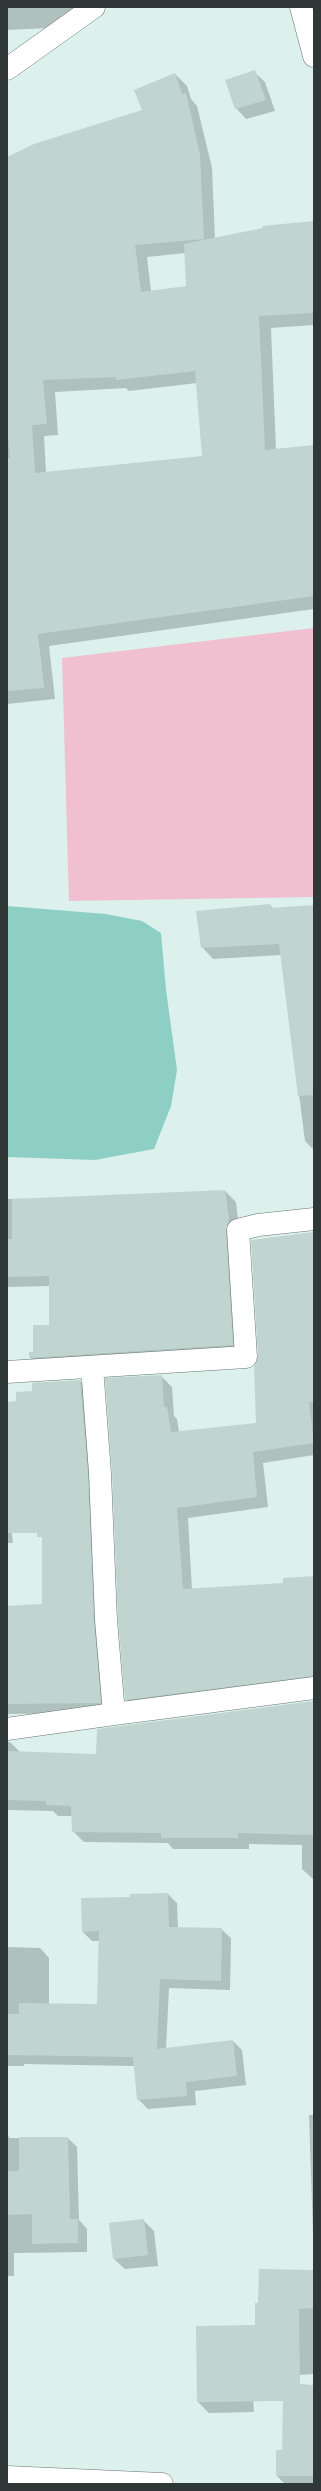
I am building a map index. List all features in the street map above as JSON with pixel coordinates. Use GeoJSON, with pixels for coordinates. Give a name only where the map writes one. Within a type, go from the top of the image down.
{"type":"FeatureCollection","features":[{"type":"Feature","properties":{"kind":"street"},"geometry":{"type":"LineString","coordinates":[[7,68],[94,7]]}},
{"type":"Feature","properties":{"kind":"street"},"geometry":{"type":"LineString","coordinates":[[300,7],[314,56]]}},
{"type":"Feature","properties":{"kind":"street"},"geometry":{"type":"LineString","coordinates":[[7,1372],[246,1357],[238,1230],[258,1225],[314,1219]]}},
{"type":"Feature","properties":{"kind":"street"},"geometry":{"type":"LineString","coordinates":[[92,1367],[100,1473],[106,1620],[114,1714]]}},
{"type":"Feature","properties":{"kind":"street"},"geometry":{"type":"LineString","coordinates":[[7,1730],[114,1714],[314,1688]]}},
{"type":"Feature","properties":{"kind":"street"},"geometry":{"type":"LineString","coordinates":[[7,2477],[162,2484]]}},
{"type":"Feature","properties":{"kind":"shaded area"},"geometry":{"type":"Polygon","coordinates":[[[314,628],[314,897],[69,901],[62,658],[314,628]]]}},
{"type":"Feature","properties":{"kind":"water"},"geometry":{"type":"Polygon","coordinates":[[[7,906],[106,914],[142,921],[161,933],[166,990],[177,1070],[171,1106],[154,1149],[95,1160],[7,1157],[7,906]]]}},
{"type":"Feature","properties":{"kind":"building"},"geometry":{"type":"Polygon","coordinates":[[[255,70],[266,100],[235,109],[225,80],[255,70]]]}},
{"type":"Feature","properties":{"kind":"building"},"geometry":{"type":"Polygon","coordinates":[[[175,73],[182,94],[186,93],[200,155],[204,239],[135,245],[141,292],[186,286],[184,244],[263,228],[262,226],[314,221],[314,313],[259,316],[265,450],[314,445],[314,596],[38,634],[44,688],[7,691],[7,458],[10,458],[7,425],[7,157],[34,144],[142,110],[134,90],[175,73]],[[195,371],[116,380],[116,377],[43,380],[47,424],[32,425],[35,473],[202,456],[195,371]]]}},
{"type":"Feature","properties":{"kind":"building"},"geometry":{"type":"Polygon","coordinates":[[[270,904],[271,908],[314,905],[314,1095],[298,1096],[279,944],[201,948],[196,911],[270,904]]]}},
{"type":"Feature","properties":{"kind":"building"},"geometry":{"type":"Polygon","coordinates":[[[225,1190],[229,1218],[226,1231],[233,1345],[29,1358],[29,1352],[33,1352],[33,1325],[49,1325],[49,1276],[7,1277],[7,1239],[12,1239],[12,1199],[225,1190]]]}},
{"type":"Feature","properties":{"kind":"building"},"geometry":{"type":"Polygon","coordinates":[[[314,1232],[314,1402],[309,1402],[314,1443],[253,1452],[257,1497],[177,1508],[183,1589],[283,1583],[283,1578],[314,1576],[314,1676],[125,1700],[118,1619],[112,1472],[105,1378],[162,1375],[164,1407],[167,1407],[171,1432],[256,1423],[254,1367],[258,1356],[251,1240],[314,1232]]]}},
{"type":"Feature","properties":{"kind":"building"},"geometry":{"type":"Polygon","coordinates":[[[80,1380],[88,1474],[94,1621],[101,1703],[7,1704],[7,1606],[42,1604],[42,1537],[37,1537],[37,1533],[7,1533],[7,1402],[16,1401],[16,1392],[32,1391],[32,1383],[80,1380]]]}},
{"type":"Feature","properties":{"kind":"building"},"geometry":{"type":"Polygon","coordinates":[[[314,1701],[314,1835],[238,1833],[238,1838],[161,1838],[161,1833],[72,1832],[71,1806],[46,1805],[46,1801],[7,1800],[7,1751],[96,1754],[97,1729],[314,1701]]]}},
{"type":"Feature","properties":{"kind":"building"},"geometry":{"type":"Polygon","coordinates":[[[168,1893],[169,1927],[222,1928],[221,1981],[160,1979],[157,2049],[233,2040],[237,2076],[186,2082],[187,2096],[137,2100],[133,2057],[7,2055],[7,2014],[19,2014],[19,2003],[97,2004],[99,1931],[82,1932],[81,1898],[130,1897],[130,1894],[168,1893]]]}},
{"type":"Feature","properties":{"kind":"building"},"geometry":{"type":"Polygon","coordinates":[[[19,2137],[68,2137],[70,2219],[78,2219],[78,2243],[32,2244],[32,2214],[7,2215],[7,2171],[19,2171],[19,2137]]]}},
{"type":"Feature","properties":{"kind":"building"},"geometry":{"type":"Polygon","coordinates":[[[144,2219],[148,2255],[113,2259],[109,2223],[144,2219]]]}},
{"type":"Feature","properties":{"kind":"building"},"geometry":{"type":"Polygon","coordinates":[[[259,2269],[314,2270],[314,2308],[299,2309],[300,2384],[314,2385],[314,2476],[276,2476],[276,2450],[282,2450],[283,2401],[197,2402],[196,2326],[255,2325],[255,2303],[258,2303],[259,2269]]]}}]}
